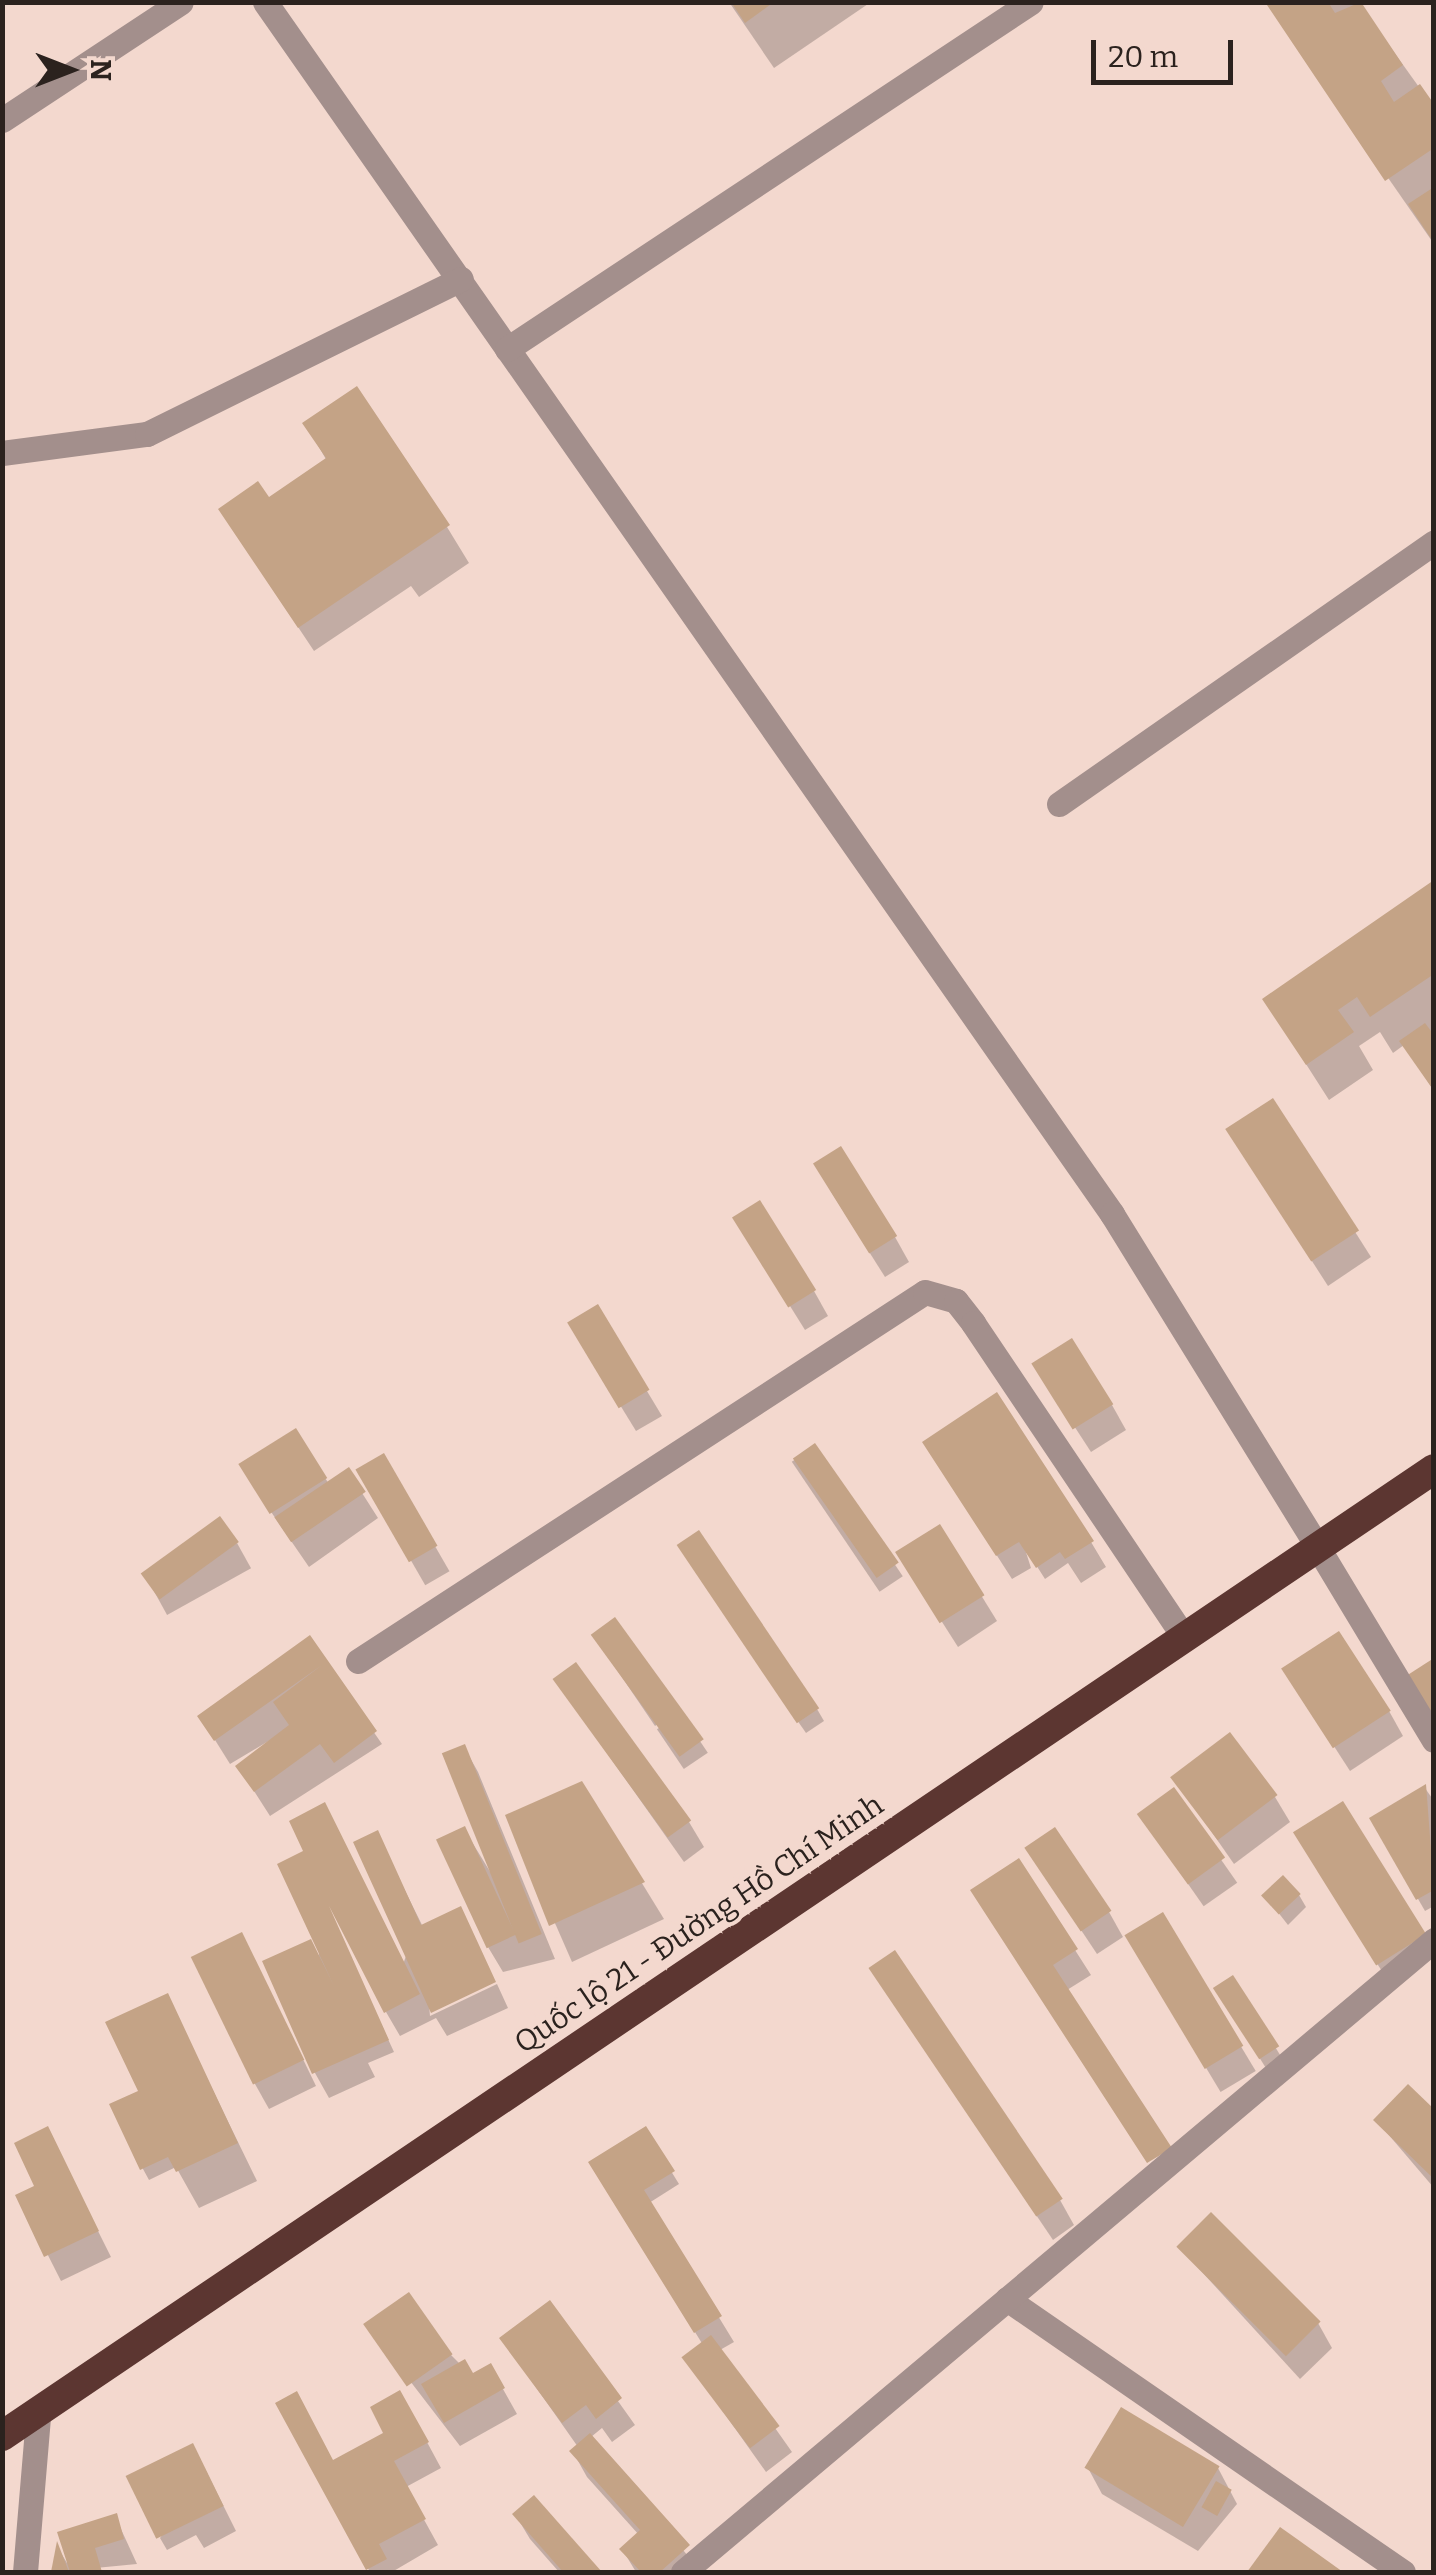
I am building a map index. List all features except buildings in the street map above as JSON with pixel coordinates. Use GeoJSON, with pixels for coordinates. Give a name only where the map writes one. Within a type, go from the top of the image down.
{"type":"FeatureCollection","features":[{"type":"Feature","properties":{"kind":"highway","name":"Quốc lộ 21 - Đường Hồ Chí Minh"},"geometry":{"type":"LineString","coordinates":[[2,2436],[38,2416],[1315,1543],[1434,1469]]}},
{"type":"Feature","properties":{"kind":"street"},"geometry":{"type":"LineString","coordinates":[[2,120],[181,2]]}},
{"type":"Feature","properties":{"kind":"street"},"geometry":{"type":"LineString","coordinates":[[266,2],[1112,1214],[1434,1740]]}},
{"type":"Feature","properties":{"kind":"street"},"geometry":{"type":"LineString","coordinates":[[507,349],[1031,2]]}},
{"type":"Feature","properties":{"kind":"street"},"geometry":{"type":"LineString","coordinates":[[2,452],[148,434],[462,279]]}},
{"type":"Feature","properties":{"kind":"street"},"geometry":{"type":"LineString","coordinates":[[1059,804],[1434,542]]}},
{"type":"Feature","properties":{"kind":"street"},"geometry":{"type":"LineString","coordinates":[[358,1661],[925,1292],[956,1301],[973,1323],[1183,1636]]}},
{"type":"Feature","properties":{"kind":"street"},"geometry":{"type":"LineString","coordinates":[[683,2572],[1434,1940]]}},
{"type":"Feature","properties":{"kind":"street"},"geometry":{"type":"LineString","coordinates":[[1007,2300],[1403,2572]]}},
{"type":"Feature","properties":{"kind":"street"},"geometry":{"type":"LineString","coordinates":[[25,2572],[38,2416]]}}]}
